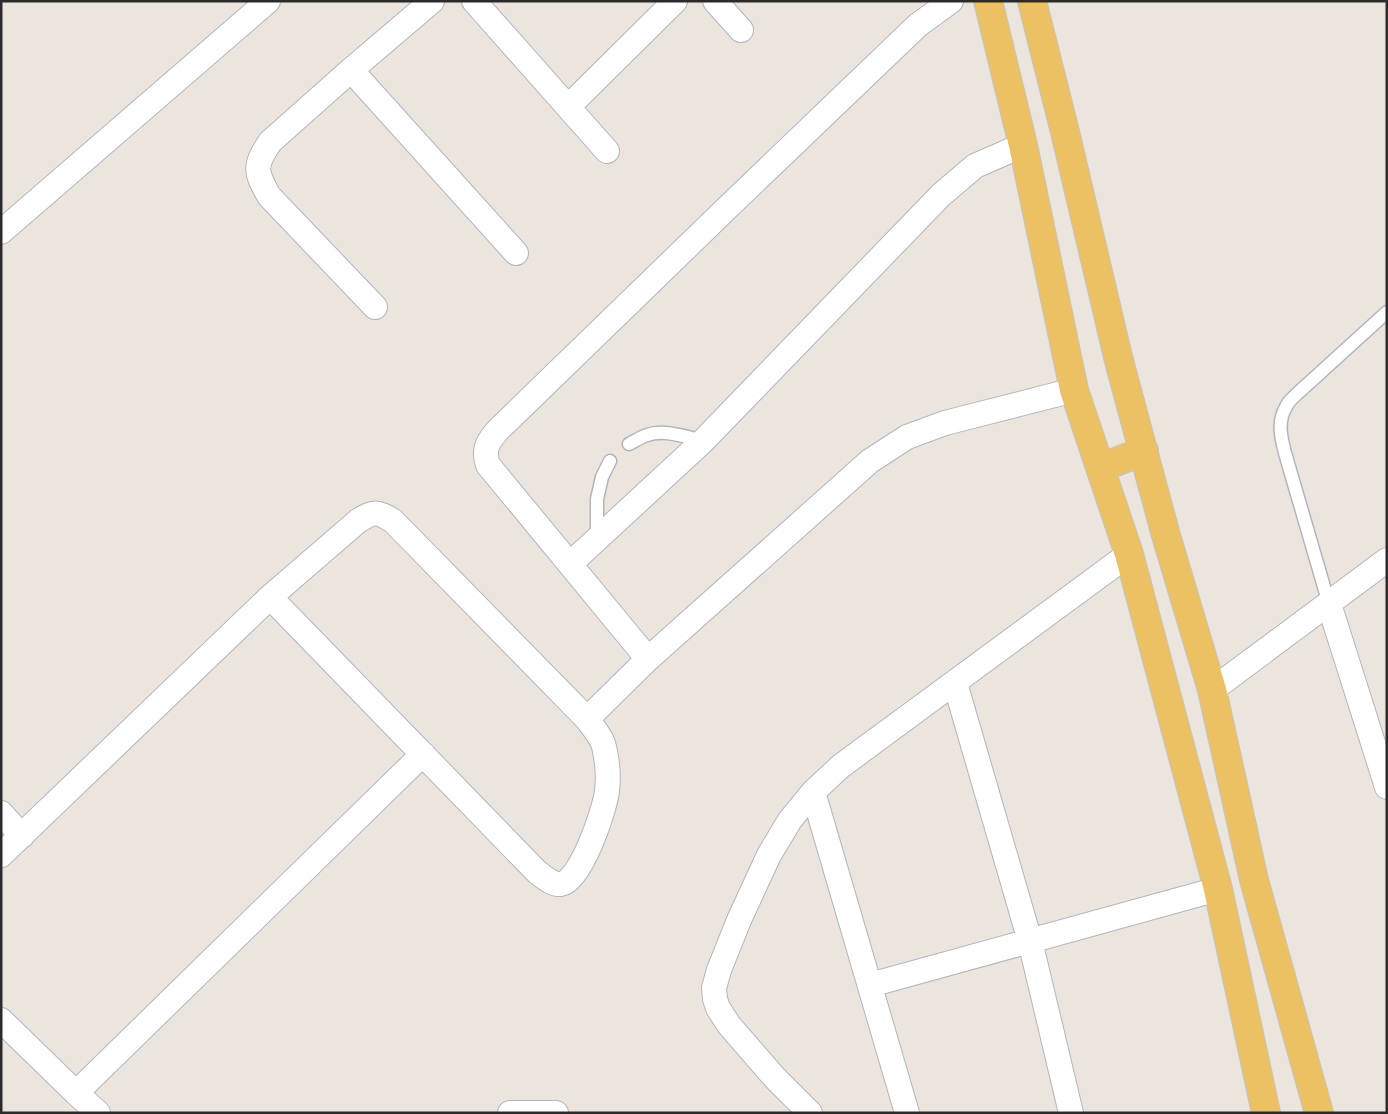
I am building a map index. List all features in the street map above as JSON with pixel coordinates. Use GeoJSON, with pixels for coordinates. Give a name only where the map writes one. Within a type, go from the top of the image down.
{"type":"FeatureCollection","features":[{"type":"Feature","properties":{"kind":"main road"},"geometry":{"type":"LineString","coordinates":[[988,1],[1023,145],[1074,390],[1129,554],[1218,889],[1266,1113]]}},
{"type":"Feature","properties":{"kind":"main road"},"geometry":{"type":"LineString","coordinates":[[1032,1],[1066,132],[1119,361],[1165,532],[1212,690],[1254,880],[1319,1113]]}},
{"type":"Feature","properties":{"kind":"main road"},"geometry":{"type":"LineString","coordinates":[[1100,468],[1144,450]]}},
{"type":"Feature","properties":{"kind":"street"},"geometry":{"type":"LineString","coordinates":[[1,232],[268,1]]}},
{"type":"Feature","properties":{"kind":"street"},"geometry":{"type":"LineString","coordinates":[[375,307],[269,196],[260,181],[257,170],[260,156],[270,142],[432,1]]}},
{"type":"Feature","properties":{"kind":"street"},"geometry":{"type":"LineString","coordinates":[[474,1],[607,151]]}},
{"type":"Feature","properties":{"kind":"street"},"geometry":{"type":"LineString","coordinates":[[568,107],[675,1]]}},
{"type":"Feature","properties":{"kind":"street"},"geometry":{"type":"LineString","coordinates":[[715,1],[741,30]]}},
{"type":"Feature","properties":{"kind":"street"},"geometry":{"type":"LineString","coordinates":[[648,659],[488,465],[485,456],[490,439],[918,25],[952,1]]}},
{"type":"Feature","properties":{"kind":"street"},"geometry":{"type":"LineString","coordinates":[[351,70],[516,253]]}},
{"type":"Feature","properties":{"kind":"street"},"geometry":{"type":"LineString","coordinates":[[570,564],[703,441],[941,195],[975,166],[1023,145]]}},
{"type":"Feature","properties":{"kind":"street"},"geometry":{"type":"LineString","coordinates":[[587,719],[648,659],[870,461],[907,437],[945,423],[1074,390]]}},
{"type":"Feature","properties":{"kind":"street"},"geometry":{"type":"LineString","coordinates":[[1,856],[270,597],[358,521],[369,514],[376,513],[393,521],[587,719],[603,742],[607,766],[607,790],[599,824],[585,854],[568,881],[561,884],[549,881],[538,872],[270,597]]}},
{"type":"Feature","properties":{"kind":"street"},"geometry":{"type":"LineString","coordinates":[[810,1113],[775,1078],[729,1024],[718,1008],[715,999],[714,988],[719,970],[738,920],[769,855],[790,820],[813,792],[841,766],[1129,554]]}},
{"type":"Feature","properties":{"kind":"street"},"geometry":{"type":"LineString","coordinates":[[1212,690],[1387,560]]}},
{"type":"Feature","properties":{"kind":"street"},"geometry":{"type":"LineString","coordinates":[[1329,604],[1387,787]]}},
{"type":"Feature","properties":{"kind":"street"},"geometry":{"type":"LineString","coordinates":[[955,682],[1030,941],[1071,1113]]}},
{"type":"Feature","properties":{"kind":"street"},"geometry":{"type":"LineString","coordinates":[[76,1093],[423,754]]}},
{"type":"Feature","properties":{"kind":"street"},"geometry":{"type":"LineString","coordinates":[[813,792],[907,1113]]}},
{"type":"Feature","properties":{"kind":"street"},"geometry":{"type":"LineString","coordinates":[[1,813],[22,836]]}},
{"type":"Feature","properties":{"kind":"street"},"geometry":{"type":"LineString","coordinates":[[870,985],[1218,889]]}},
{"type":"Feature","properties":{"kind":"street"},"geometry":{"type":"LineString","coordinates":[[1,1020],[98,1113]]}},
{"type":"Feature","properties":{"kind":"street"},"geometry":{"type":"LineString","coordinates":[[510,1113],[556,1113]]}},
{"type":"Feature","properties":{"kind":"lane"},"geometry":{"type":"LineString","coordinates":[[1329,604],[1285,453],[1280,433],[1281,420],[1286,406],[1299,392],[1387,312]]}},
{"type":"Feature","properties":{"kind":"lane"},"geometry":{"type":"LineString","coordinates":[[629,444],[648,434],[662,433],[677,434],[703,441]]}},
{"type":"Feature","properties":{"kind":"lane"},"geometry":{"type":"LineString","coordinates":[[597,539],[597,499],[602,477],[610,461]]}}]}
